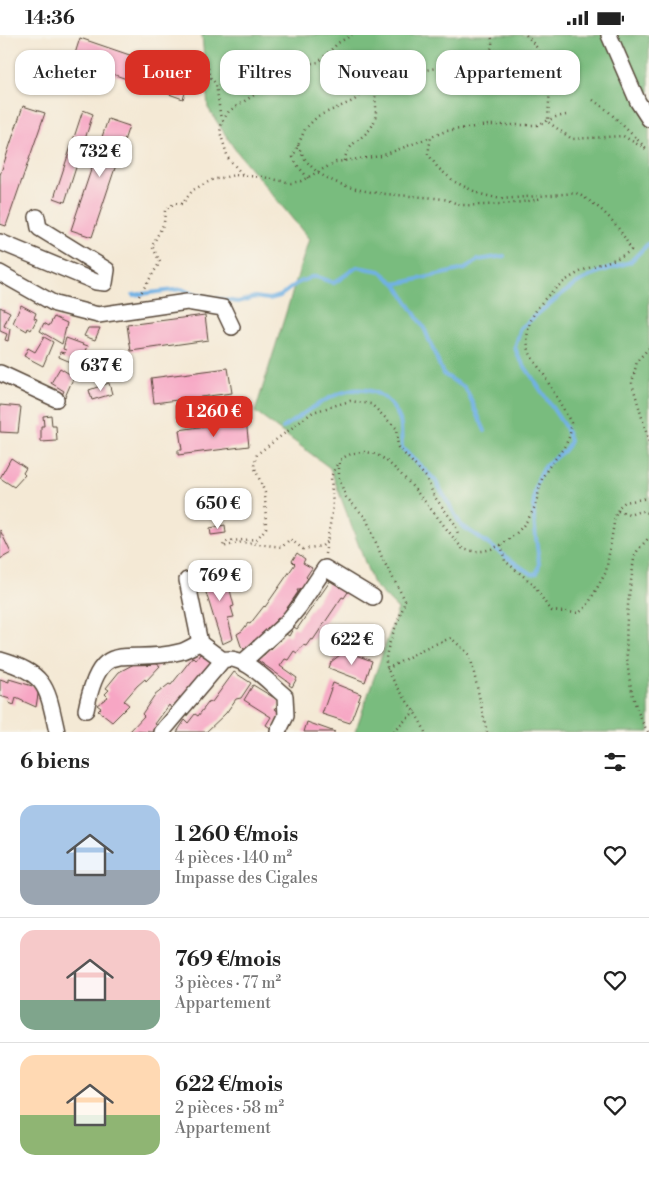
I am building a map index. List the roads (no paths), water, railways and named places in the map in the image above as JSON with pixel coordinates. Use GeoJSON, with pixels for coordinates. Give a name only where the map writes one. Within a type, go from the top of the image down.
{"type":"FeatureCollection","features":[{"type":"Feature","properties":{"kind":"street"},"geometry":{"type":"LineString","coordinates":[[608,35],[638,102],[649,119]]}},
{"type":"Feature","properties":{"kind":"street"},"geometry":{"type":"LineString","coordinates":[[0,241],[96,282],[105,283],[106,269],[39,228],[37,217]]}},
{"type":"Feature","properties":{"kind":"street"},"geometry":{"type":"LineString","coordinates":[[0,273],[55,304],[98,315],[187,302],[223,308],[232,327]]}},
{"type":"Feature","properties":{"kind":"street"},"geometry":{"type":"LineString","coordinates":[[0,373],[56,399]]}},
{"type":"Feature","properties":{"kind":"street"},"geometry":{"type":"LineString","coordinates":[[244,661],[285,623],[299,607],[325,568],[373,597]]}},
{"type":"Feature","properties":{"kind":"street"},"geometry":{"type":"LineString","coordinates":[[187,580],[200,643],[224,660]]}},
{"type":"Feature","properties":{"kind":"street"},"geometry":{"type":"LineString","coordinates":[[86,710],[92,682],[105,664],[123,655],[180,652],[200,643]]}},
{"type":"Feature","properties":{"kind":"street"},"geometry":{"type":"LineString","coordinates":[[162,732],[224,660],[232,657],[244,661],[285,696],[286,716],[278,732]]}},
{"type":"Feature","properties":{"kind":"street"},"geometry":{"type":"LineString","coordinates":[[0,660],[19,665],[42,681],[49,697],[57,732]]}},
{"type":"Feature","properties":{"kind":"waterway"},"geometry":{"type":"LineString","coordinates":[[283,428],[305,412],[332,397],[345,392],[372,391],[384,398],[394,408],[400,420],[402,448],[435,480],[461,525],[525,570],[532,574],[537,573],[539,565],[534,516],[535,491],[543,469],[564,450],[570,441],[565,427],[518,356],[515,347],[521,328],[577,283],[599,272],[630,262],[649,243]]}},
{"type":"Feature","properties":{"kind":"waterway"},"geometry":{"type":"LineString","coordinates":[[133,295],[182,289],[195,295],[238,302],[255,297],[269,299],[280,296],[296,284],[311,277],[317,277],[334,283],[357,267],[380,271],[396,284],[465,269],[478,260],[504,256]]}},
{"type":"Feature","properties":{"kind":"waterway"},"geometry":{"type":"LineString","coordinates":[[396,284],[425,330],[443,374],[464,387],[485,431]]}}]}
